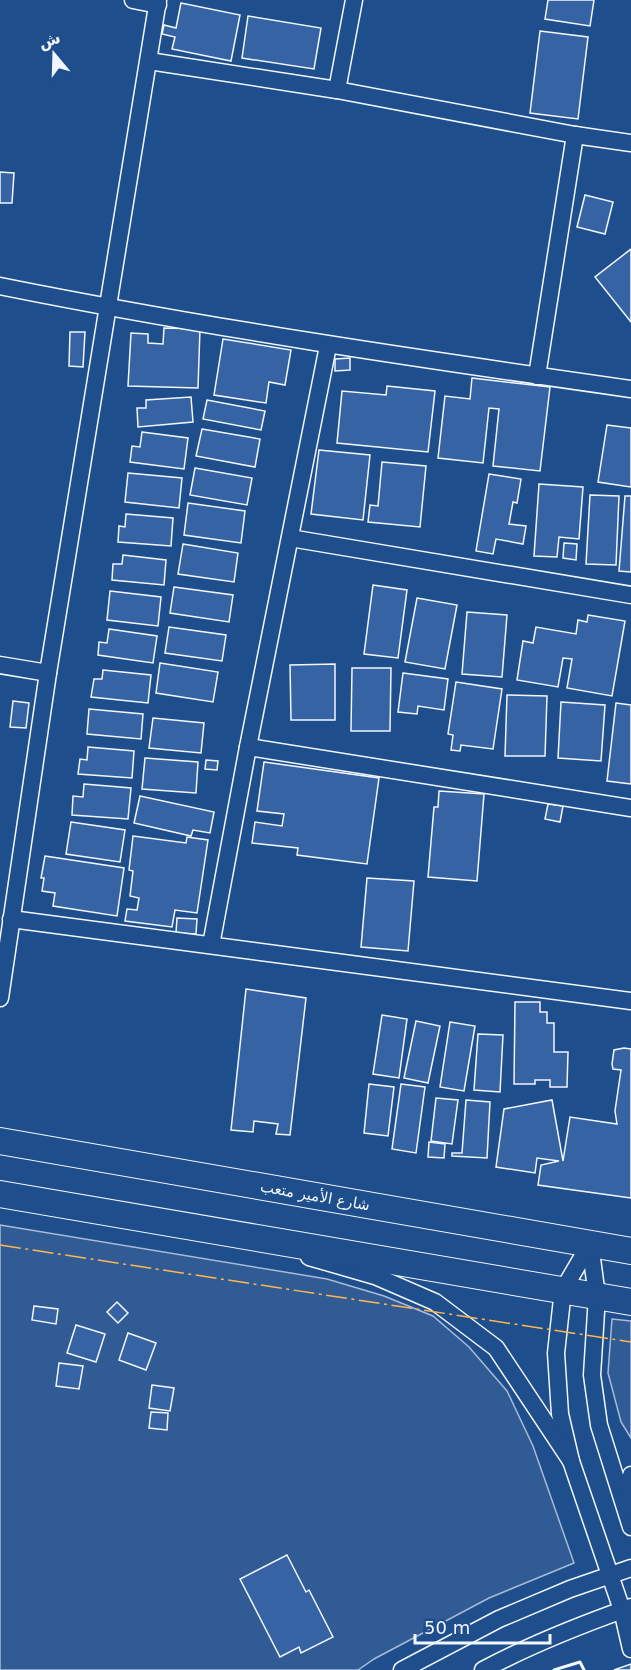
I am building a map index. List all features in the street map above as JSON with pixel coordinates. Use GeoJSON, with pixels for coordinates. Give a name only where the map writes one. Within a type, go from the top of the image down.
{"type":"FeatureCollection","features":[{"type":"Feature","properties":{"kind":"main road","name":"شارع الأمير متعب"},"geometry":{"type":"LineString","coordinates":[[0,1141],[631,1251]]}},
{"type":"Feature","properties":{"kind":"main road"},"geometry":{"type":"LineString","coordinates":[[0,1194],[631,1302]]}},
{"type":"Feature","properties":{"kind":"street"},"geometry":{"type":"LineString","coordinates":[[0,998],[48,673],[158,2],[133,0]]}},
{"type":"Feature","properties":{"kind":"street"},"geometry":{"type":"LineString","coordinates":[[337,90],[354,0]]}},
{"type":"Feature","properties":{"kind":"street"},"geometry":{"type":"LineString","coordinates":[[149,61],[337,90],[575,135],[631,142]]}},
{"type":"Feature","properties":{"kind":"street"},"geometry":{"type":"LineString","coordinates":[[537,376],[575,135]]}},
{"type":"Feature","properties":{"kind":"street"},"geometry":{"type":"LineString","coordinates":[[0,286],[109,308],[328,346],[631,389]]}},
{"type":"Feature","properties":{"kind":"street"},"geometry":{"type":"LineString","coordinates":[[211,945],[328,346]]}},
{"type":"Feature","properties":{"kind":"street"},"geometry":{"type":"LineString","coordinates":[[290,538],[631,596]]}},
{"type":"Feature","properties":{"kind":"street"},"geometry":{"type":"LineString","coordinates":[[0,665],[48,673]]}},
{"type":"Feature","properties":{"kind":"street"},"geometry":{"type":"LineString","coordinates":[[248,747],[631,808]]}},
{"type":"Feature","properties":{"kind":"street"},"geometry":{"type":"LineString","coordinates":[[11,919],[631,1001]]}},
{"type":"Feature","properties":{"kind":"street"},"geometry":{"type":"LineString","coordinates":[[225,1233],[375,1276],[435,1302],[496,1348],[571,1461]]}},
{"type":"Feature","properties":{"kind":"street"},"geometry":{"type":"LineString","coordinates":[[590,1244],[563,1290],[556,1353],[560,1414],[571,1461],[610,1575],[627,1609],[631,1649]]}},
{"type":"Feature","properties":{"kind":"street"},"geometry":{"type":"LineString","coordinates":[[590,1244],[597,1296],[592,1375],[599,1425],[629,1523]]}},
{"type":"Feature","properties":{"kind":"street"},"geometry":{"type":"LineString","coordinates":[[544,1420],[560,1414]]}},
{"type":"Feature","properties":{"kind":"street"},"geometry":{"type":"LineString","coordinates":[[629,1523],[631,1475]]}},
{"type":"Feature","properties":{"kind":"street"},"geometry":{"type":"LineString","coordinates":[[402,1670],[498,1619],[570,1589],[631,1568]]}},
{"type":"Feature","properties":{"kind":"street"},"geometry":{"type":"LineString","coordinates":[[483,1670],[515,1653],[627,1609]]}},
{"type":"Feature","properties":{"kind":"shaded area"},"geometry":{"type":"Polygon","coordinates":[[[0,1225],[327,1279],[384,1296],[433,1316],[469,1347],[507,1391],[533,1446],[574,1563],[489,1598],[374,1659],[358,1670],[0,1670],[0,1225]]]}},
{"type":"Feature","properties":{"kind":"shaded area"},"geometry":{"type":"Polygon","coordinates":[[[612,1319],[631,1321],[631,1438],[621,1422],[608,1373],[612,1319]]]}},
{"type":"Feature","properties":{"kind":"building"},"geometry":{"type":"Polygon","coordinates":[[[548,0],[594,0],[590,26],[545,19],[548,0]]]}},
{"type":"Feature","properties":{"kind":"building"},"geometry":{"type":"Polygon","coordinates":[[[181,3],[240,15],[231,61],[172,49],[175,37],[162,34],[164,25],[176,28],[181,3]]]}},
{"type":"Feature","properties":{"kind":"building"},"geometry":{"type":"Polygon","coordinates":[[[248,16],[321,28],[314,69],[242,58],[248,16]]]}},
{"type":"Feature","properties":{"kind":"building"},"geometry":{"type":"Polygon","coordinates":[[[540,31],[588,37],[578,119],[530,113],[540,31]]]}},
{"type":"Feature","properties":{"kind":"building"},"geometry":{"type":"Polygon","coordinates":[[[0,172],[14,173],[12,203],[0,203],[0,172]]]}},
{"type":"Feature","properties":{"kind":"building"},"geometry":{"type":"Polygon","coordinates":[[[585,195],[613,202],[605,234],[577,227],[585,195]]]}},
{"type":"Feature","properties":{"kind":"building"},"geometry":{"type":"Polygon","coordinates":[[[631,249],[631,322],[595,277],[631,249]]]}},
{"type":"Feature","properties":{"kind":"building"},"geometry":{"type":"Polygon","coordinates":[[[164,328],[200,329],[198,388],[128,386],[131,333],[148,334],[148,343],[163,344],[164,328]]]}},
{"type":"Feature","properties":{"kind":"building"},"geometry":{"type":"Polygon","coordinates":[[[70,332],[85,332],[83,367],[69,366],[70,332]]]}},
{"type":"Feature","properties":{"kind":"building"},"geometry":{"type":"Polygon","coordinates":[[[223,339],[291,350],[285,385],[269,382],[266,403],[214,395],[223,339]]]}},
{"type":"Feature","properties":{"kind":"building"},"geometry":{"type":"Polygon","coordinates":[[[350,358],[350,370],[335,371],[335,359],[350,358]]]}},
{"type":"Feature","properties":{"kind":"building"},"geometry":{"type":"Polygon","coordinates":[[[472,378],[550,387],[540,471],[493,466],[499,409],[489,408],[483,463],[438,458],[445,396],[470,399],[472,378]]]}},
{"type":"Feature","properties":{"kind":"building"},"geometry":{"type":"Polygon","coordinates":[[[387,386],[435,391],[428,452],[337,443],[342,391],[386,395],[387,386]]]}},
{"type":"Feature","properties":{"kind":"building"},"geometry":{"type":"Polygon","coordinates":[[[191,397],[193,422],[138,427],[137,408],[146,408],[146,400],[191,397]]]}},
{"type":"Feature","properties":{"kind":"building"},"geometry":{"type":"Polygon","coordinates":[[[207,400],[265,411],[261,430],[203,419],[207,400]]]}},
{"type":"Feature","properties":{"kind":"building"},"geometry":{"type":"Polygon","coordinates":[[[607,425],[631,428],[631,487],[598,482],[607,425]]]}},
{"type":"Feature","properties":{"kind":"building"},"geometry":{"type":"Polygon","coordinates":[[[202,429],[260,439],[255,467],[196,456],[202,429]]]}},
{"type":"Feature","properties":{"kind":"building"},"geometry":{"type":"Polygon","coordinates":[[[142,432],[188,438],[184,469],[130,462],[132,446],[140,447],[142,432]]]}},
{"type":"Feature","properties":{"kind":"building"},"geometry":{"type":"Polygon","coordinates":[[[319,450],[370,455],[363,520],[311,514],[319,450]]]}},
{"type":"Feature","properties":{"kind":"building"},"geometry":{"type":"Polygon","coordinates":[[[382,462],[426,466],[420,527],[368,522],[370,505],[378,506],[382,462]]]}},
{"type":"Feature","properties":{"kind":"building"},"geometry":{"type":"Polygon","coordinates":[[[195,468],[252,478],[247,505],[190,495],[195,468]]]}},
{"type":"Feature","properties":{"kind":"building"},"geometry":{"type":"Polygon","coordinates":[[[128,473],[182,478],[179,508],[125,502],[128,473]]]}},
{"type":"Feature","properties":{"kind":"building"},"geometry":{"type":"Polygon","coordinates":[[[489,474],[521,479],[517,503],[513,502],[509,524],[526,526],[523,544],[496,539],[493,554],[476,551],[489,474]]]}},
{"type":"Feature","properties":{"kind":"building"},"geometry":{"type":"Polygon","coordinates":[[[539,484],[583,487],[579,539],[559,537],[557,557],[534,556],[539,484]]]}},
{"type":"Feature","properties":{"kind":"building"},"geometry":{"type":"Polygon","coordinates":[[[590,495],[619,496],[616,565],[586,564],[590,495]]]}},
{"type":"Feature","properties":{"kind":"building"},"geometry":{"type":"Polygon","coordinates":[[[625,496],[631,496],[631,572],[619,571],[625,496]]]}},
{"type":"Feature","properties":{"kind":"building"},"geometry":{"type":"Polygon","coordinates":[[[188,503],[245,511],[241,543],[184,535],[188,503]]]}},
{"type":"Feature","properties":{"kind":"building"},"geometry":{"type":"Polygon","coordinates":[[[126,514],[173,518],[171,546],[118,542],[119,526],[125,527],[126,514]]]}},
{"type":"Feature","properties":{"kind":"building"},"geometry":{"type":"Polygon","coordinates":[[[564,543],[577,544],[576,560],[563,558],[564,543]]]}},
{"type":"Feature","properties":{"kind":"building"},"geometry":{"type":"Polygon","coordinates":[[[183,544],[238,553],[234,582],[178,574],[183,544]]]}},
{"type":"Feature","properties":{"kind":"building"},"geometry":{"type":"Polygon","coordinates":[[[123,555],[166,560],[164,585],[112,580],[113,564],[122,564],[123,555]]]}},
{"type":"Feature","properties":{"kind":"building"},"geometry":{"type":"Polygon","coordinates":[[[373,585],[407,590],[398,658],[364,654],[373,585]]]}},
{"type":"Feature","properties":{"kind":"building"},"geometry":{"type":"Polygon","coordinates":[[[174,587],[233,595],[229,622],[170,613],[174,587]]]}},
{"type":"Feature","properties":{"kind":"building"},"geometry":{"type":"Polygon","coordinates":[[[110,591],[161,597],[158,626],[107,620],[110,591]]]}},
{"type":"Feature","properties":{"kind":"building"},"geometry":{"type":"Polygon","coordinates":[[[417,598],[457,605],[445,669],[405,662],[417,598]]]}},
{"type":"Feature","properties":{"kind":"building"},"geometry":{"type":"Polygon","coordinates":[[[467,612],[507,615],[502,677],[462,674],[467,612]]]}},
{"type":"Feature","properties":{"kind":"building"},"geometry":{"type":"Polygon","coordinates":[[[588,615],[625,621],[612,696],[567,688],[572,659],[563,658],[558,687],[517,680],[523,641],[533,643],[536,627],[576,634],[578,620],[587,622],[588,615]]]}},
{"type":"Feature","properties":{"kind":"building"},"geometry":{"type":"Polygon","coordinates":[[[169,627],[226,635],[222,661],[165,653],[169,627]]]}},
{"type":"Feature","properties":{"kind":"building"},"geometry":{"type":"Polygon","coordinates":[[[109,629],[157,636],[153,663],[98,655],[99,642],[107,643],[109,629]]]}},
{"type":"Feature","properties":{"kind":"building"},"geometry":{"type":"Polygon","coordinates":[[[160,663],[218,672],[213,702],[156,693],[160,663]]]}},
{"type":"Feature","properties":{"kind":"building"},"geometry":{"type":"Polygon","coordinates":[[[335,664],[335,720],[291,720],[290,665],[335,664]]]}},
{"type":"Feature","properties":{"kind":"building"},"geometry":{"type":"Polygon","coordinates":[[[352,668],[391,668],[390,731],[351,731],[352,668]]]}},
{"type":"Feature","properties":{"kind":"building"},"geometry":{"type":"Polygon","coordinates":[[[103,670],[151,675],[148,703],[91,697],[94,679],[102,679],[103,670]]]}},
{"type":"Feature","properties":{"kind":"building"},"geometry":{"type":"Polygon","coordinates":[[[403,673],[448,679],[444,710],[418,706],[417,714],[398,712],[403,673]]]}},
{"type":"Feature","properties":{"kind":"building"},"geometry":{"type":"Polygon","coordinates":[[[456,682],[502,689],[493,749],[461,745],[460,751],[451,750],[453,735],[448,734],[456,682]]]}},
{"type":"Feature","properties":{"kind":"building"},"geometry":{"type":"Polygon","coordinates":[[[507,695],[547,696],[545,756],[505,756],[507,695]]]}},
{"type":"Feature","properties":{"kind":"building"},"geometry":{"type":"Polygon","coordinates":[[[13,701],[29,703],[26,728],[10,727],[13,701]]]}},
{"type":"Feature","properties":{"kind":"building"},"geometry":{"type":"Polygon","coordinates":[[[561,702],[605,705],[601,761],[558,758],[561,702]]]}},
{"type":"Feature","properties":{"kind":"building"},"geometry":{"type":"Polygon","coordinates":[[[616,703],[631,705],[631,784],[607,781],[616,703]]]}},
{"type":"Feature","properties":{"kind":"building"},"geometry":{"type":"Polygon","coordinates":[[[89,709],[143,714],[141,739],[87,734],[89,709]]]}},
{"type":"Feature","properties":{"kind":"building"},"geometry":{"type":"Polygon","coordinates":[[[153,718],[204,723],[201,753],[149,748],[153,718]]]}},
{"type":"Feature","properties":{"kind":"building"},"geometry":{"type":"Polygon","coordinates":[[[88,747],[134,751],[132,778],[78,774],[80,759],[87,760],[88,747]]]}},
{"type":"Feature","properties":{"kind":"building"},"geometry":{"type":"Polygon","coordinates":[[[145,758],[198,762],[196,793],[142,789],[145,758]]]}},
{"type":"Feature","properties":{"kind":"building"},"geometry":{"type":"Polygon","coordinates":[[[206,760],[218,761],[217,770],[205,769],[206,760]]]}},
{"type":"Feature","properties":{"kind":"building"},"geometry":{"type":"Polygon","coordinates":[[[264,762],[379,778],[367,864],[297,855],[298,848],[252,843],[255,822],[282,826],[284,814],[257,811],[264,762]]]}},
{"type":"Feature","properties":{"kind":"building"},"geometry":{"type":"Polygon","coordinates":[[[84,784],[131,788],[128,819],[72,815],[73,796],[83,797],[84,784]]]}},
{"type":"Feature","properties":{"kind":"building"},"geometry":{"type":"Polygon","coordinates":[[[439,791],[484,794],[477,881],[428,877],[434,807],[438,807],[439,791]]]}},
{"type":"Feature","properties":{"kind":"building"},"geometry":{"type":"Polygon","coordinates":[[[140,796],[214,812],[210,833],[193,830],[191,836],[134,823],[140,796]]]}},
{"type":"Feature","properties":{"kind":"building"},"geometry":{"type":"Polygon","coordinates":[[[548,804],[563,806],[560,822],[545,819],[548,804]]]}},
{"type":"Feature","properties":{"kind":"building"},"geometry":{"type":"Polygon","coordinates":[[[71,822],[125,830],[120,862],[66,854],[71,822]]]}},
{"type":"Feature","properties":{"kind":"building"},"geometry":{"type":"Polygon","coordinates":[[[133,836],[186,843],[187,837],[208,840],[197,913],[175,910],[172,927],[125,921],[127,909],[137,910],[139,898],[130,896],[133,871],[129,870],[133,836]]]}},
{"type":"Feature","properties":{"kind":"building"},"geometry":{"type":"Polygon","coordinates":[[[45,856],[124,868],[117,916],[53,906],[55,893],[42,891],[44,878],[41,878],[45,856]]]}},
{"type":"Feature","properties":{"kind":"building"},"geometry":{"type":"Polygon","coordinates":[[[367,878],[414,881],[408,951],[361,947],[367,878]]]}},
{"type":"Feature","properties":{"kind":"building"},"geometry":{"type":"Polygon","coordinates":[[[177,918],[197,919],[196,934],[176,933],[177,918]]]}},
{"type":"Feature","properties":{"kind":"building"},"geometry":{"type":"Polygon","coordinates":[[[246,989],[306,998],[290,1135],[276,1134],[278,1124],[254,1121],[253,1132],[231,1130],[246,989]]]}},
{"type":"Feature","properties":{"kind":"building"},"geometry":{"type":"Polygon","coordinates":[[[515,1002],[540,1002],[540,1012],[547,1012],[547,1023],[554,1023],[554,1052],[568,1052],[567,1087],[550,1087],[550,1080],[535,1080],[535,1084],[514,1084],[515,1002]]]}},
{"type":"Feature","properties":{"kind":"building"},"geometry":{"type":"Polygon","coordinates":[[[382,1015],[407,1019],[399,1078],[373,1074],[382,1015]]]}},
{"type":"Feature","properties":{"kind":"building"},"geometry":{"type":"Polygon","coordinates":[[[416,1021],[440,1026],[428,1083],[404,1078],[416,1021]]]}},
{"type":"Feature","properties":{"kind":"building"},"geometry":{"type":"Polygon","coordinates":[[[450,1022],[475,1026],[464,1091],[440,1087],[450,1022]]]}},
{"type":"Feature","properties":{"kind":"building"},"geometry":{"type":"Polygon","coordinates":[[[478,1034],[503,1035],[500,1092],[474,1090],[478,1034]]]}},
{"type":"Feature","properties":{"kind":"building"},"geometry":{"type":"Polygon","coordinates":[[[631,1049],[631,1198],[538,1185],[541,1165],[559,1161],[537,1158],[535,1173],[496,1167],[504,1109],[552,1100],[563,1161],[570,1117],[617,1124],[615,1111],[621,1070],[613,1069],[612,1064],[614,1050],[631,1049]]]}},
{"type":"Feature","properties":{"kind":"building"},"geometry":{"type":"Polygon","coordinates":[[[369,1084],[394,1087],[388,1136],[364,1133],[369,1084]]]}},
{"type":"Feature","properties":{"kind":"building"},"geometry":{"type":"Polygon","coordinates":[[[401,1084],[425,1087],[416,1153],[392,1149],[401,1084]]]}},
{"type":"Feature","properties":{"kind":"building"},"geometry":{"type":"Polygon","coordinates":[[[436,1098],[458,1100],[452,1144],[431,1141],[436,1098]]]}},
{"type":"Feature","properties":{"kind":"building"},"geometry":{"type":"Polygon","coordinates":[[[466,1100],[490,1102],[487,1158],[452,1156],[452,1153],[462,1153],[466,1100]]]}},
{"type":"Feature","properties":{"kind":"building"},"geometry":{"type":"Polygon","coordinates":[[[429,1142],[445,1144],[444,1158],[428,1157],[429,1142]]]}},
{"type":"Feature","properties":{"kind":"building"},"geometry":{"type":"Polygon","coordinates":[[[117,1302],[128,1313],[118,1323],[107,1312],[117,1302]]]}},
{"type":"Feature","properties":{"kind":"building"},"geometry":{"type":"Polygon","coordinates":[[[34,1306],[58,1309],[56,1324],[32,1320],[34,1306]]]}},
{"type":"Feature","properties":{"kind":"building"},"geometry":{"type":"Polygon","coordinates":[[[76,1325],[105,1334],[96,1362],[67,1353],[76,1325]]]}},
{"type":"Feature","properties":{"kind":"building"},"geometry":{"type":"Polygon","coordinates":[[[128,1333],[156,1343],[146,1370],[119,1360],[128,1333]]]}},
{"type":"Feature","properties":{"kind":"building"},"geometry":{"type":"Polygon","coordinates":[[[59,1363],[83,1366],[79,1389],[56,1386],[59,1363]]]}},
{"type":"Feature","properties":{"kind":"building"},"geometry":{"type":"Polygon","coordinates":[[[152,1385],[174,1388],[170,1411],[149,1408],[152,1385]]]}},
{"type":"Feature","properties":{"kind":"building"},"geometry":{"type":"Polygon","coordinates":[[[151,1412],[168,1413],[167,1430],[149,1428],[151,1412]]]}},
{"type":"Feature","properties":{"kind":"building"},"geometry":{"type":"Polygon","coordinates":[[[287,1555],[306,1592],[309,1590],[333,1637],[301,1653],[299,1647],[280,1657],[240,1579],[287,1555]]]}},
{"type":"Feature","properties":{"kind":"building"},"geometry":{"type":"Polygon","coordinates":[[[631,1664],[631,1670],[614,1670],[631,1664]]]}},
{"type":"Feature","properties":{"kind":"wall"},"geometry":{"type":"LineString","coordinates":[[554,1670],[580,1662],[584,1670]]}},
{"type":"Feature","properties":{"kind":"power"},"geometry":{"type":"LineString","coordinates":[[0,1245],[631,1342]]}}]}
